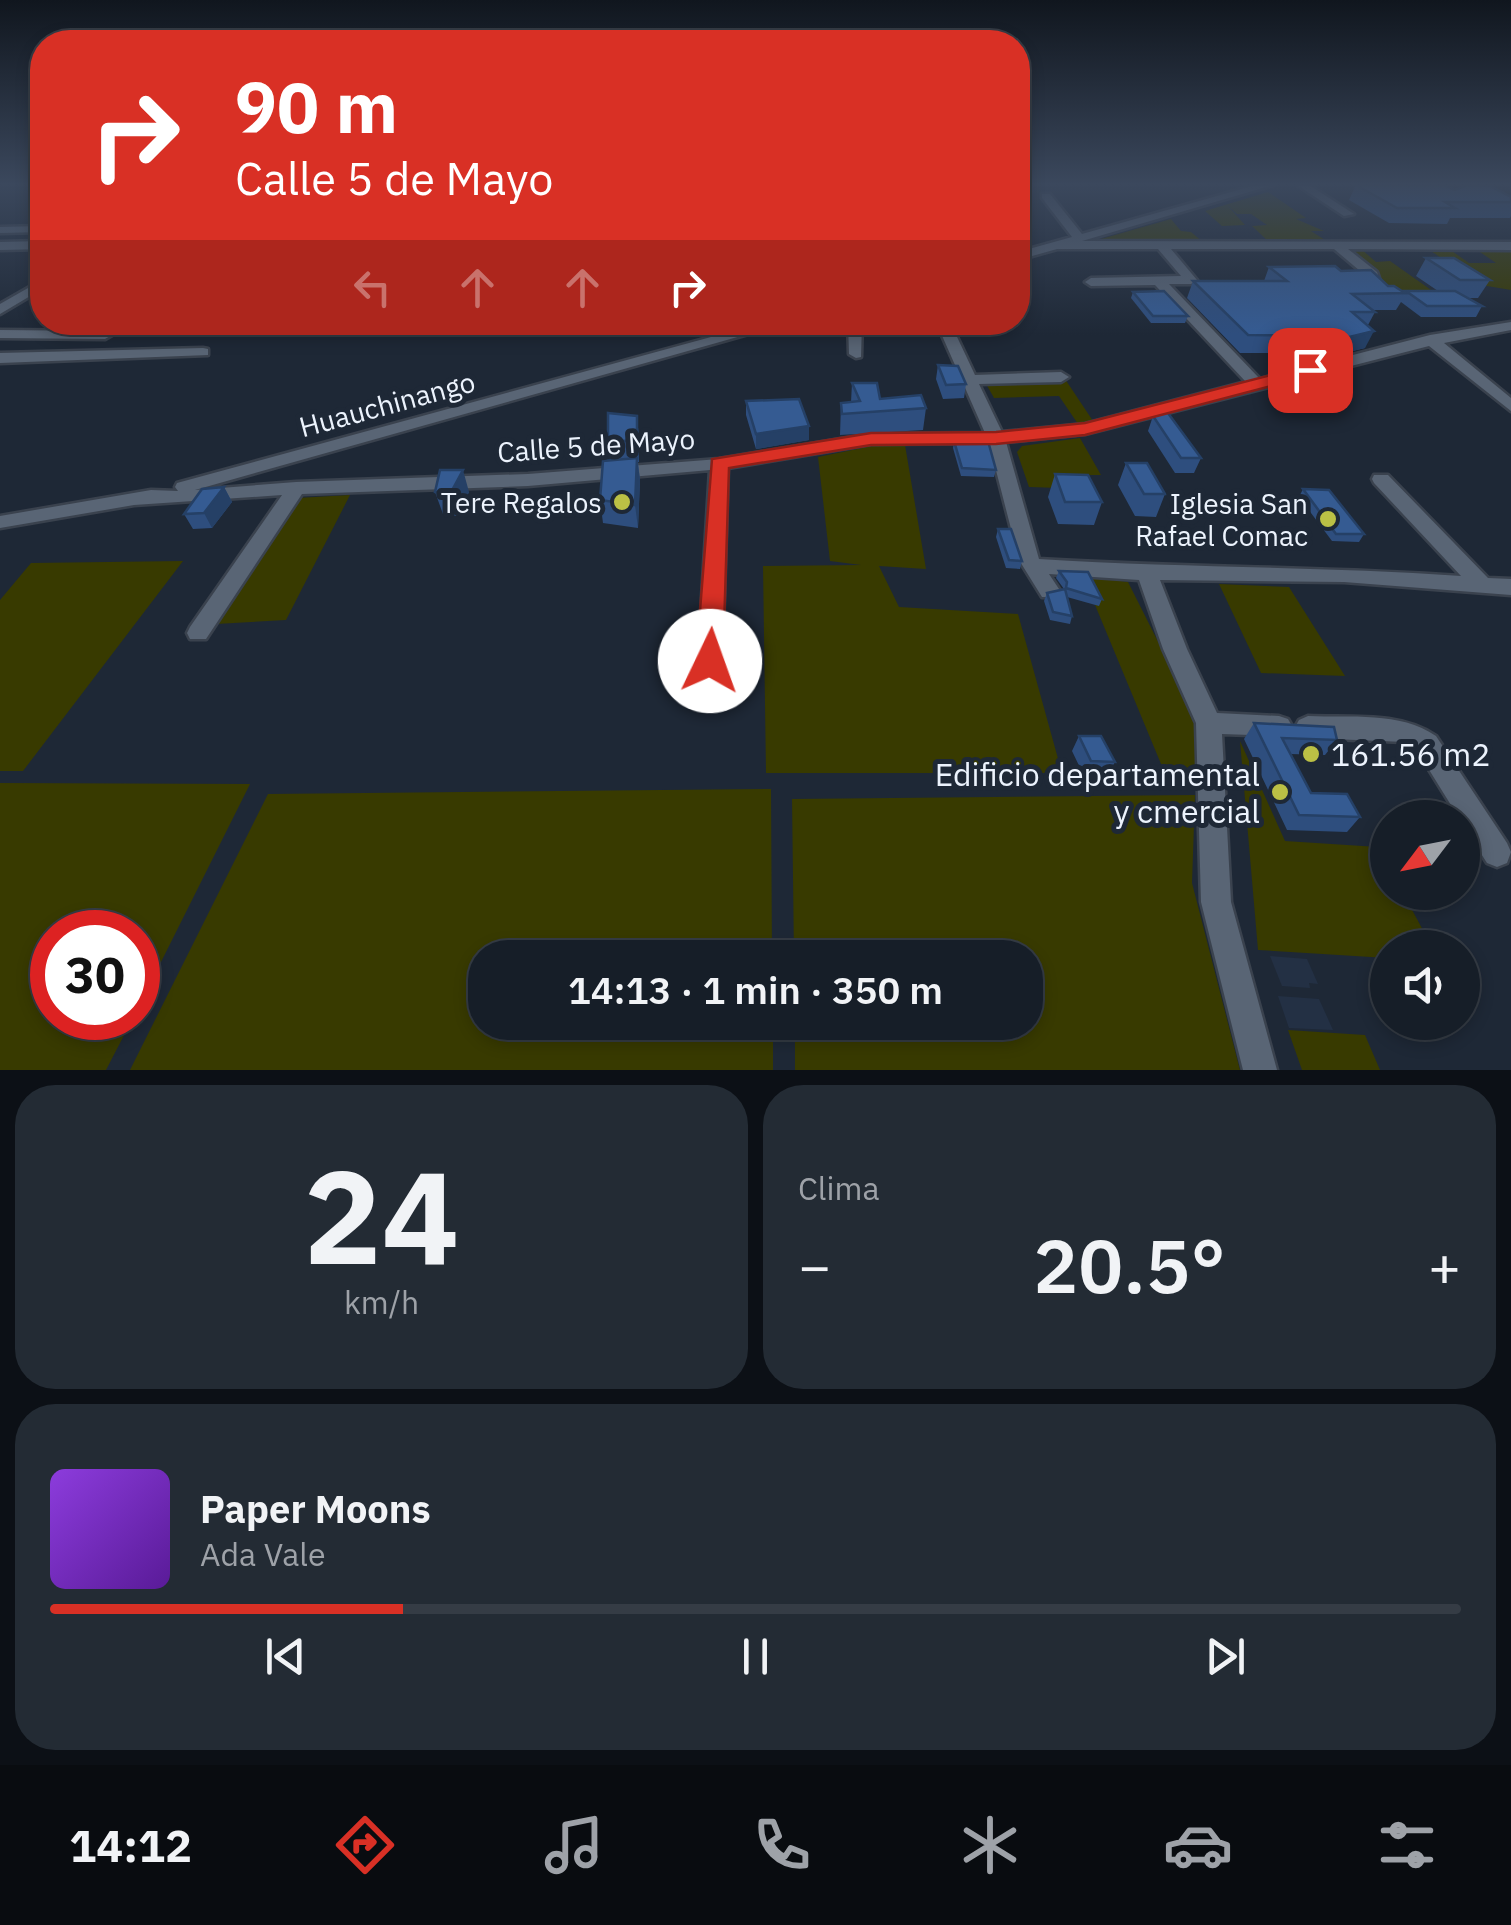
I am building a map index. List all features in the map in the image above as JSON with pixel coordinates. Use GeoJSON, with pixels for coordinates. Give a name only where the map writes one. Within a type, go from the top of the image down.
{"type":"FeatureCollection","features":[{"type":"Feature","properties":{"kind":"street"},"geometry":{"type":"LineString","coordinates":[[1030,253],[1090,235]]}},
{"type":"Feature","properties":{"kind":"street"},"geometry":{"type":"LineString","coordinates":[[1090,282],[1191,280],[1160,244]]}},
{"type":"Feature","properties":{"kind":"street"},"geometry":{"type":"LineString","coordinates":[[0,246],[30,245]]}},
{"type":"Feature","properties":{"kind":"street"},"geometry":{"type":"LineString","coordinates":[[1057,245],[1511,246]]}},
{"type":"Feature","properties":{"kind":"street"},"geometry":{"type":"LineString","coordinates":[[1336,245],[1372,275],[1374,288],[1382,296]]}},
{"type":"Feature","properties":{"kind":"street"},"geometry":{"type":"LineString","coordinates":[[1160,282],[1255,383]]}},
{"type":"Feature","properties":{"kind":"street"},"geometry":{"type":"LineString","coordinates":[[0,310],[30,291]]}},
{"type":"Feature","properties":{"kind":"street","name":"Calle 5 de Mayo"},"geometry":{"type":"LineString","coordinates":[[139,500],[296,488],[528,480],[719,464],[871,439],[996,438],[1085,429],[1430,339],[1511,326]]}},
{"type":"Feature","properties":{"kind":"street"},"geometry":{"type":"LineString","coordinates":[[0,334],[30,334]]}},
{"type":"Feature","properties":{"kind":"street","name":"Huauchinango"},"geometry":{"type":"LineString","coordinates":[[10,520],[139,500],[737,335]]}},
{"type":"Feature","properties":{"kind":"street"},"geometry":{"type":"LineString","coordinates":[[855,335],[856,354]]}},
{"type":"Feature","properties":{"kind":"street"},"geometry":{"type":"LineString","coordinates":[[948,335],[996,438],[1029,560],[1050,592]]}},
{"type":"Feature","properties":{"kind":"street"},"geometry":{"type":"LineString","coordinates":[[1430,339],[1511,406]]}},
{"type":"Feature","properties":{"kind":"street"},"geometry":{"type":"LineString","coordinates":[[0,358],[203,352]]}},
{"type":"Feature","properties":{"kind":"street"},"geometry":{"type":"LineString","coordinates":[[969,380],[1061,377]]}},
{"type":"Feature","properties":{"kind":"street"},"geometry":{"type":"LineString","coordinates":[[710,661],[719,464]]}},
{"type":"Feature","properties":{"kind":"street"},"geometry":{"type":"LineString","coordinates":[[1381,480],[1482,585]]}},
{"type":"Feature","properties":{"kind":"street"},"geometry":{"type":"LineString","coordinates":[[198,633],[296,488]]}},
{"type":"Feature","properties":{"kind":"street"},"geometry":{"type":"LineString","coordinates":[[0,538],[10,520]]}},
{"type":"Feature","properties":{"kind":"street"},"geometry":{"type":"LineString","coordinates":[[1036,566],[1147,573],[1344,575],[1511,587]]}},
{"type":"Feature","properties":{"kind":"street"},"geometry":{"type":"LineString","coordinates":[[1147,573],[1209,724],[1216,902],[1260,1070]]}},
{"type":"Feature","properties":{"kind":"street"},"geometry":{"type":"LineString","coordinates":[[1209,724],[1412,733],[1427,744],[1496,853]]}},
{"type":"Feature","properties":{"kind":"shaded area"},"geometry":{"type":"Polygon","coordinates":[[[1115,235],[1195,235],[1203,242],[1087,243],[1115,235]]]}},
{"type":"Feature","properties":{"kind":"shaded area"},"geometry":{"type":"Polygon","coordinates":[[[1262,235],[1317,235],[1328,242],[1267,240],[1262,235]]]}},
{"type":"Feature","properties":{"kind":"shaded area"},"geometry":{"type":"Polygon","coordinates":[[[1345,249],[1361,249],[1376,262],[1390,261],[1434,292],[1380,291],[1345,249]]]}},
{"type":"Feature","properties":{"kind":"shaded area"},"geometry":{"type":"Polygon","coordinates":[[[1428,249],[1449,249],[1469,263],[1496,263],[1477,250],[1511,250],[1511,290],[1481,285],[1428,249]]]}},
{"type":"Feature","properties":{"kind":"shaded area"},"geometry":{"type":"Polygon","coordinates":[[[1065,379],[1095,424],[1078,424],[1059,396],[994,398],[985,382],[1065,379]]]}},
{"type":"Feature","properties":{"kind":"shaded area"},"geometry":{"type":"Polygon","coordinates":[[[1080,438],[1101,475],[1085,475],[1091,489],[1029,487],[1017,452],[1022,446],[1080,438]]]}},
{"type":"Feature","properties":{"kind":"shaded area"},"geometry":{"type":"Polygon","coordinates":[[[905,445],[926,569],[879,566],[899,607],[1018,614],[1062,773],[766,773],[763,566],[861,565],[830,561],[818,457],[872,446],[905,445]]]}},
{"type":"Feature","properties":{"kind":"shaded area"},"geometry":{"type":"Polygon","coordinates":[[[350,495],[286,620],[216,624],[297,498],[350,495]]]}},
{"type":"Feature","properties":{"kind":"shaded area"},"geometry":{"type":"Polygon","coordinates":[[[183,561],[23,771],[0,771],[0,600],[31,563],[183,561]]]}},
{"type":"Feature","properties":{"kind":"shaded area"},"geometry":{"type":"Polygon","coordinates":[[[1083,576],[1128,582],[1197,719],[1200,778],[1166,776],[1083,576]]]}},
{"type":"Feature","properties":{"kind":"shaded area"},"geometry":{"type":"Polygon","coordinates":[[[1219,584],[1289,587],[1345,676],[1261,673],[1219,584]]]}},
{"type":"Feature","properties":{"kind":"shaded area"},"geometry":{"type":"Polygon","coordinates":[[[1240,741],[1285,841],[1370,846],[1370,910],[1412,910],[1423,930],[1370,930],[1370,957],[1258,950],[1240,741]]]}},
{"type":"Feature","properties":{"kind":"shaded area"},"geometry":{"type":"Polygon","coordinates":[[[0,783],[250,784],[160,964],[160,910],[30,910],[30,1040],[122,1040],[106,1070],[0,1070],[0,783]]]}},
{"type":"Feature","properties":{"kind":"shaded area"},"geometry":{"type":"Polygon","coordinates":[[[771,789],[772,940],[468,940],[468,1040],[773,1040],[773,1070],[130,1070],[145,1040],[160,1040],[160,1010],[268,794],[771,789]]]}},
{"type":"Feature","properties":{"kind":"shaded area"},"geometry":{"type":"Polygon","coordinates":[[[1195,795],[1192,883],[1240,1070],[795,1070],[795,1040],[1043,1040],[1043,940],[794,940],[792,799],[1195,795]]]}},
{"type":"Feature","properties":{"kind":"shaded area"},"geometry":{"type":"Polygon","coordinates":[[[1270,956],[1307,959],[1318,984],[1309,983],[1310,988],[1282,986],[1270,956]]]}},
{"type":"Feature","properties":{"kind":"shaded area"},"geometry":{"type":"Polygon","coordinates":[[[1278,996],[1319,999],[1333,1030],[1289,1028],[1278,996]]]}},
{"type":"Feature","properties":{"kind":"shaded area"},"geometry":{"type":"Polygon","coordinates":[[[1288,1030],[1365,1035],[1380,1070],[1302,1070],[1288,1030]]]}},
{"type":"Feature","properties":{"kind":"building"},"geometry":{"type":"Polygon","coordinates":[[[1426,258],[1454,258],[1490,280],[1460,280],[1426,258]]]}},
{"type":"Feature","properties":{"kind":"building"},"geometry":{"type":"Polygon","coordinates":[[[1335,266],[1341,271],[1371,270],[1388,286],[1405,293],[1352,294],[1375,312],[1352,312],[1374,331],[1333,341],[1327,336],[1248,335],[1193,281],[1287,281],[1269,267],[1335,266]]]}},
{"type":"Feature","properties":{"kind":"building"},"geometry":{"type":"Polygon","coordinates":[[[1164,291],[1188,316],[1153,316],[1133,292],[1164,291]]]}},
{"type":"Feature","properties":{"kind":"building"},"geometry":{"type":"Polygon","coordinates":[[[1406,291],[1455,291],[1482,306],[1427,306],[1406,291]]]}},
{"type":"Feature","properties":{"kind":"building"},"geometry":{"type":"Polygon","coordinates":[[[938,365],[958,366],[966,384],[946,385],[938,365]]]}},
{"type":"Feature","properties":{"kind":"building"},"geometry":{"type":"Polygon","coordinates":[[[852,383],[877,383],[880,399],[921,395],[926,408],[842,414],[841,403],[860,401],[852,383]]]}},
{"type":"Feature","properties":{"kind":"building"},"geometry":{"type":"Polygon","coordinates":[[[799,399],[809,426],[756,434],[746,401],[799,399]]]}},
{"type":"Feature","properties":{"kind":"building"},"geometry":{"type":"Polygon","coordinates":[[[1165,409],[1201,458],[1181,458],[1153,416],[1165,409]]]}},
{"type":"Feature","properties":{"kind":"building"},"geometry":{"type":"Polygon","coordinates":[[[608,413],[637,416],[637,440],[608,442],[608,413]]]}},
{"type":"Feature","properties":{"kind":"building"},"geometry":{"type":"Polygon","coordinates":[[[954,441],[988,441],[996,470],[962,468],[954,441]]]}},
{"type":"Feature","properties":{"kind":"building"},"geometry":{"type":"Polygon","coordinates":[[[637,458],[635,505],[600,500],[603,461],[637,458]]]}},
{"type":"Feature","properties":{"kind":"building"},"geometry":{"type":"Polygon","coordinates":[[[1126,463],[1147,463],[1165,494],[1144,494],[1126,463]]]}},
{"type":"Feature","properties":{"kind":"building"},"geometry":{"type":"Polygon","coordinates":[[[440,470],[463,470],[450,494],[435,492],[440,470]]]}},
{"type":"Feature","properties":{"kind":"building"},"geometry":{"type":"Polygon","coordinates":[[[1055,474],[1088,475],[1102,502],[1065,502],[1055,474]]]}},
{"type":"Feature","properties":{"kind":"building"},"geometry":{"type":"Polygon","coordinates":[[[224,487],[204,513],[184,514],[202,489],[224,487]]]}},
{"type":"Feature","properties":{"kind":"building"},"geometry":{"type":"Polygon","coordinates":[[[1303,489],[1329,490],[1364,534],[1336,534],[1303,489]]]}},
{"type":"Feature","properties":{"kind":"building"},"geometry":{"type":"Polygon","coordinates":[[[998,529],[1011,529],[1022,561],[1009,560],[998,529]]]}},
{"type":"Feature","properties":{"kind":"building"},"geometry":{"type":"Polygon","coordinates":[[[1059,571],[1088,572],[1102,599],[1066,588],[1067,582],[1059,571]]]}},
{"type":"Feature","properties":{"kind":"building"},"geometry":{"type":"Polygon","coordinates":[[[1065,589],[1072,616],[1053,612],[1047,593],[1065,589]]]}},
{"type":"Feature","properties":{"kind":"building"},"geometry":{"type":"Polygon","coordinates":[[[1254,723],[1334,727],[1337,740],[1282,738],[1311,793],[1347,794],[1360,817],[1299,815],[1254,723]]]}},
{"type":"Feature","properties":{"kind":"building"},"geometry":{"type":"Polygon","coordinates":[[[1079,736],[1101,736],[1115,762],[1091,761],[1079,736]]]}},
{"type":"Feature","properties":{"kind":"place","name":"Tere Regalos"},"geometry":{"type":"Point","coordinates":[622,502]}},
{"type":"Feature","properties":{"kind":"place","name":"Iglesia San Rafael Comac"},"geometry":{"type":"Point","coordinates":[1328,519]}},
{"type":"Feature","properties":{"kind":"place","name":"161.56 m2"},"geometry":{"type":"Point","coordinates":[1311,754]}},
{"type":"Feature","properties":{"kind":"place","name":"Edificio departamental y cmercial"},"geometry":{"type":"Point","coordinates":[1280,792]}},
{"type":"Feature","properties":{"kind":"route"},"geometry":{"type":"LineString","coordinates":[[710,661],[719,464],[871,439],[996,438],[1085,429],[1310,370]]}}]}
